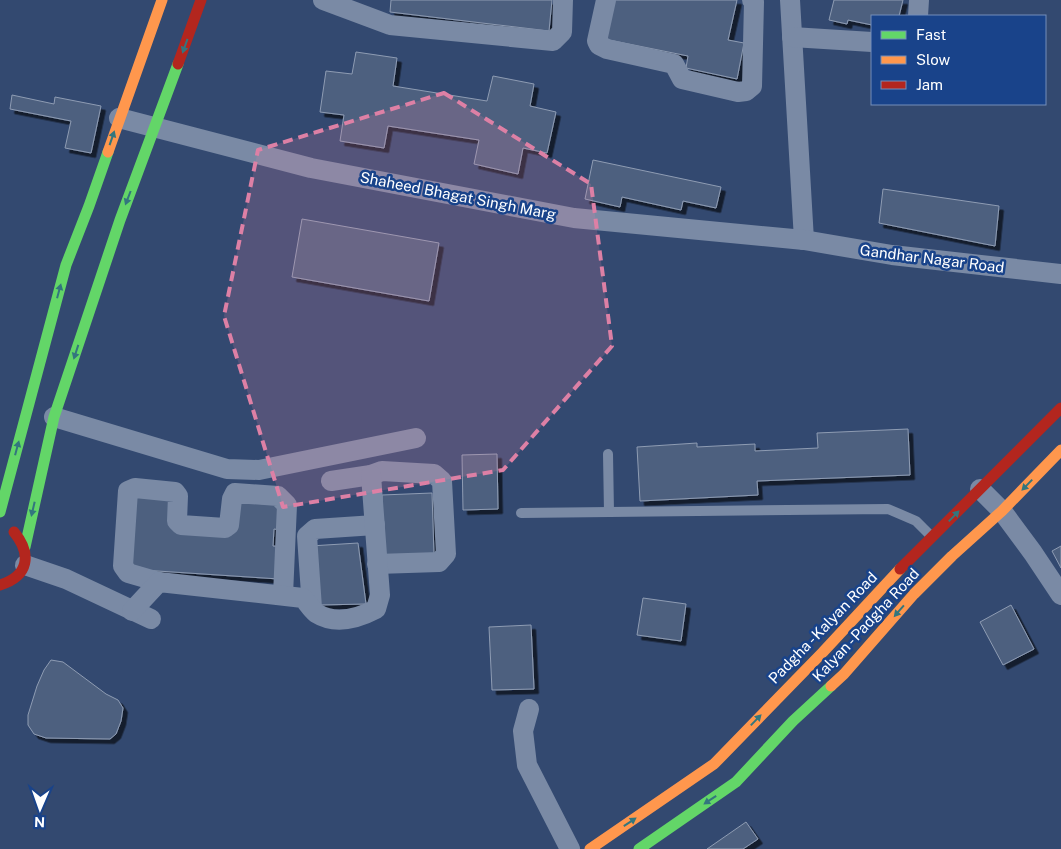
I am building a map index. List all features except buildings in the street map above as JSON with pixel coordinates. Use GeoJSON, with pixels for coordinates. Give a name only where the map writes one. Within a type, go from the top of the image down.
{"type":"FeatureCollection","features":[{"type":"Feature","properties":{"kind":"main road"},"geometry":{"type":"LineString","coordinates":[[0,512],[89,206],[162,0]]}},
{"type":"Feature","properties":{"kind":"main road"},"geometry":{"type":"LineString","coordinates":[[2,598],[3,585],[15,580],[21,574],[54,417],[93,286],[155,128],[201,0]]}},
{"type":"Feature","properties":{"kind":"main road","name":"Padgha - Kalyan Road"},"geometry":{"type":"LineString","coordinates":[[590,849],[725,773],[784,711],[823,652],[904,585],[942,547],[980,489],[1061,408]]}},
{"type":"Feature","properties":{"kind":"main road","name":"Kalyan - Padgha Road"},"geometry":{"type":"LineString","coordinates":[[639,849],[725,773],[784,711],[844,674],[904,585],[942,547],[1002,511],[1061,450]]}},
{"type":"Feature","properties":{"kind":"main road"},"geometry":{"type":"LineString","coordinates":[[5,529],[14,532],[20,539],[25,556]]}},
{"type":"Feature","properties":{"kind":"main road"},"geometry":{"type":"LineString","coordinates":[[823,652],[844,674]]}},
{"type":"Feature","properties":{"kind":"street"},"geometry":{"type":"LineString","coordinates":[[323,0],[390,25],[553,41],[562,32],[563,0]]}},
{"type":"Feature","properties":{"kind":"street"},"geometry":{"type":"LineString","coordinates":[[606,0],[597,41],[599,45],[607,49],[674,64],[682,79],[738,92],[746,91],[752,86],[754,2],[752,0]]}},
{"type":"Feature","properties":{"kind":"street"},"geometry":{"type":"LineString","coordinates":[[790,0],[804,240]]}},
{"type":"Feature","properties":{"kind":"street"},"geometry":{"type":"LineString","coordinates":[[918,15],[919,0]]}},
{"type":"Feature","properties":{"kind":"street"},"geometry":{"type":"LineString","coordinates":[[792,37],[871,42]]}},
{"type":"Feature","properties":{"kind":"street","name":"Shaheed Bhagat Singh Marg"},"geometry":{"type":"LineString","coordinates":[[119,118],[311,168],[574,218],[804,240]]}},
{"type":"Feature","properties":{"kind":"street","name":"Gandhar Nagar Road"},"geometry":{"type":"LineString","coordinates":[[804,240],[892,255],[1061,274]]}},
{"type":"Feature","properties":{"kind":"street"},"geometry":{"type":"LineString","coordinates":[[54,417],[227,469],[259,470],[416,438]]}},
{"type":"Feature","properties":{"kind":"street"},"geometry":{"type":"LineString","coordinates":[[331,481],[372,475],[382,471],[434,474],[442,481],[446,554],[439,562],[377,564]]}},
{"type":"Feature","properties":{"kind":"street"},"geometry":{"type":"LineString","coordinates":[[282,595],[287,505],[278,496],[235,493],[232,499],[229,525],[225,528],[181,525],[177,521],[178,496],[175,492],[135,488],[128,491],[123,566],[128,573],[159,582],[303,598],[316,612],[336,620],[361,617],[376,609],[380,595],[372,475]]}},
{"type":"Feature","properties":{"kind":"street"},"geometry":{"type":"LineString","coordinates":[[980,489],[1002,511],[1061,595]]}},
{"type":"Feature","properties":{"kind":"street"},"geometry":{"type":"LineString","coordinates":[[312,608],[308,536],[315,529],[374,525]]}},
{"type":"Feature","properties":{"kind":"street"},"geometry":{"type":"LineString","coordinates":[[25,556],[66,580],[151,619]]}},
{"type":"Feature","properties":{"kind":"street"},"geometry":{"type":"LineString","coordinates":[[132,611],[159,582]]}},
{"type":"Feature","properties":{"kind":"street"},"geometry":{"type":"LineString","coordinates":[[529,709],[523,731],[527,765],[570,849]]}},
{"type":"Feature","properties":{"kind":"lane"},"geometry":{"type":"LineString","coordinates":[[608,454],[610,512]]}},
{"type":"Feature","properties":{"kind":"lane"},"geometry":{"type":"LineString","coordinates":[[521,514],[888,509],[916,521],[942,547]]}},
{"type":"Feature","properties":{"kind":"highlighted area"},"geometry":{"type":"Polygon","coordinates":[[[444,93],[591,184],[612,346],[503,470],[283,507],[224,316],[258,150],[444,93]]]}},
{"type":"Feature","properties":{"kind":"traffic: fast"},"geometry":{"type":"LineString","coordinates":[[25,547],[54,417],[120,220],[178,64]]}},
{"type":"Feature","properties":{"kind":"traffic: fast"},"geometry":{"type":"LineString","coordinates":[[0,512],[66,265],[108,152]]}},
{"type":"Feature","properties":{"kind":"traffic: fast"},"geometry":{"type":"LineString","coordinates":[[639,849],[736,782],[793,721],[831,686]]}},
{"type":"Feature","properties":{"kind":"traffic: slow"},"geometry":{"type":"LineString","coordinates":[[108,152],[162,0]]}},
{"type":"Feature","properties":{"kind":"traffic: slow"},"geometry":{"type":"LineString","coordinates":[[831,686],[844,674],[914,594],[952,556],[1002,511],[1061,450]]}},
{"type":"Feature","properties":{"kind":"traffic: slow"},"geometry":{"type":"LineString","coordinates":[[590,849],[714,764],[823,652],[900,569]]}},
{"type":"Feature","properties":{"kind":"traffic: jam"},"geometry":{"type":"LineString","coordinates":[[178,64],[201,0]]}},
{"type":"Feature","properties":{"kind":"traffic: jam"},"geometry":{"type":"LineString","coordinates":[[900,569],[1061,408]]}},
{"type":"Feature","properties":{"kind":"traffic: jam"},"geometry":{"type":"LineString","coordinates":[[0,585],[17,576],[25,563],[23,548],[14,532]]}}]}
